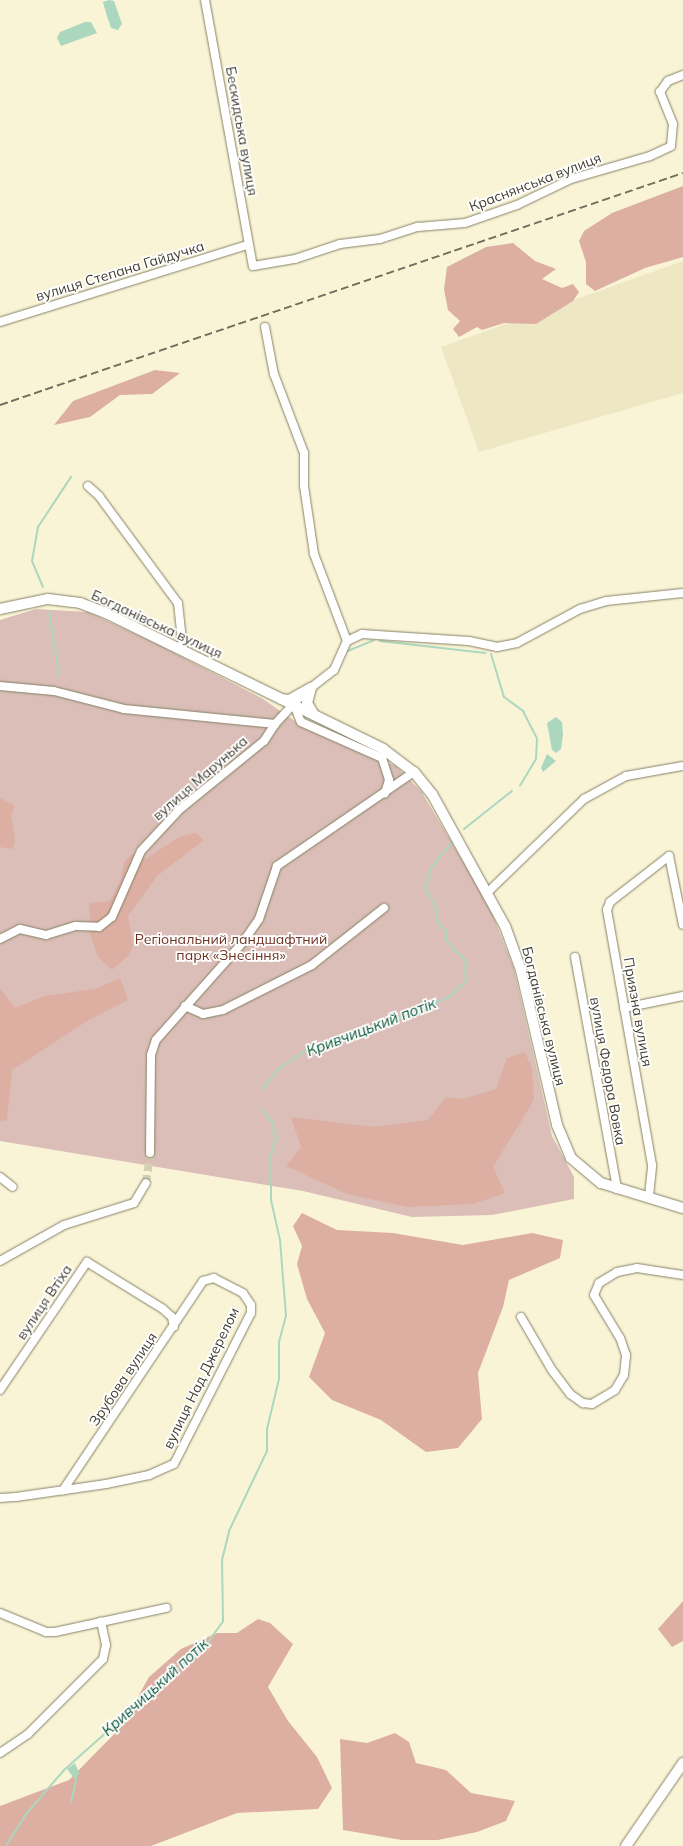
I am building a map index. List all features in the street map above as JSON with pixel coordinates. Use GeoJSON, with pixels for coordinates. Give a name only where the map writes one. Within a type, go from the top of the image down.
{"type":"FeatureCollection","features":[{"type":"Feature","properties":{"kind":"main road","name":"Богданівська вулиця"},"geometry":{"type":"LineString","coordinates":[[0,609],[48,599],[80,604],[183,649],[383,749],[414,772],[432,794],[488,892],[521,970],[564,1144],[588,1176],[616,1189],[649,1196],[683,1208]]}},
{"type":"Feature","properties":{"kind":"main road"},"geometry":{"type":"LineString","coordinates":[[281,698],[290,700],[311,688]]}},
{"type":"Feature","properties":{"kind":"main road"},"geometry":{"type":"LineString","coordinates":[[311,688],[307,703],[314,715]]}},
{"type":"Feature","properties":{"kind":"main road"},"geometry":{"type":"LineString","coordinates":[[626,1846],[683,1763]]}},
{"type":"Feature","properties":{"kind":"street","name":"Бескидська вулиця"},"geometry":{"type":"LineString","coordinates":[[206,0],[247,245],[253,266]]}},
{"type":"Feature","properties":{"kind":"street","name":"Краснянська вулиця"},"geometry":{"type":"LineString","coordinates":[[253,266],[296,259],[340,244],[380,239],[418,227],[465,223],[517,205],[571,179],[650,156],[671,146],[672,124],[660,92],[668,81],[683,75]]}},
{"type":"Feature","properties":{"kind":"street","name":"вулиця Степана Гайдучка"},"geometry":{"type":"LineString","coordinates":[[0,322],[247,245]]}},
{"type":"Feature","properties":{"kind":"street"},"geometry":{"type":"LineString","coordinates":[[265,328],[274,374],[304,453],[304,486],[314,554],[347,641],[362,634],[376,633],[497,647],[517,643],[580,609],[606,601],[683,593]]}},
{"type":"Feature","properties":{"kind":"street"},"geometry":{"type":"LineString","coordinates":[[88,486],[99,496],[178,603],[183,649]]}},
{"type":"Feature","properties":{"kind":"street","name":"вулиця Марунька"},"geometry":{"type":"LineString","coordinates":[[0,939],[20,929],[46,934],[76,926],[100,927],[112,917],[141,851],[179,810],[264,741],[275,724],[311,688],[334,670],[347,641]]}},
{"type":"Feature","properties":{"kind":"street"},"geometry":{"type":"LineString","coordinates":[[0,686],[54,691],[124,709],[275,724]]}},
{"type":"Feature","properties":{"kind":"street"},"geometry":{"type":"LineString","coordinates":[[294,705],[301,722],[382,758],[389,780],[385,793]]}},
{"type":"Feature","properties":{"kind":"street"},"geometry":{"type":"LineString","coordinates":[[488,892],[584,799],[626,776],[683,766]]}},
{"type":"Feature","properties":{"kind":"street"},"geometry":{"type":"LineString","coordinates":[[150,1153],[153,1046],[185,1006],[255,925],[277,866],[414,772]]}},
{"type":"Feature","properties":{"kind":"street","name":"Приязна вулиця"},"geometry":{"type":"LineString","coordinates":[[649,1196],[652,1165],[608,910],[610,902],[665,857],[672,857],[683,925]]}},
{"type":"Feature","properties":{"kind":"street"},"geometry":{"type":"LineString","coordinates":[[185,1006],[204,1014],[223,1010],[312,965],[384,908]]}},
{"type":"Feature","properties":{"kind":"street","name":"вулиця Федора Вовка"},"geometry":{"type":"LineString","coordinates":[[575,957],[616,1189]]}},
{"type":"Feature","properties":{"kind":"street"},"geometry":{"type":"LineString","coordinates":[[624,1008],[683,996]]}},
{"type":"Feature","properties":{"kind":"street"},"geometry":{"type":"LineString","coordinates":[[0,1177],[13,1187]]}},
{"type":"Feature","properties":{"kind":"street"},"geometry":{"type":"LineString","coordinates":[[0,1261],[64,1225],[134,1202],[146,1183]]}},
{"type":"Feature","properties":{"kind":"street","name":"вулиця Втіха"},"geometry":{"type":"LineString","coordinates":[[0,1390],[89,1262],[170,1314],[174,1327]]}},
{"type":"Feature","properties":{"kind":"street"},"geometry":{"type":"LineString","coordinates":[[521,1317],[552,1370],[570,1394],[583,1403],[592,1404],[615,1390],[624,1375],[626,1355],[620,1338],[594,1295],[599,1283],[618,1272],[637,1268],[683,1275]]}},
{"type":"Feature","properties":{"kind":"street","name":"вулиця Над Джерелом"},"geometry":{"type":"LineString","coordinates":[[0,1498],[63,1490],[149,1475],[174,1464],[250,1313],[251,1305],[243,1293],[214,1278],[203,1281]]}},
{"type":"Feature","properties":{"kind":"street","name":"Зрубова вулиця"},"geometry":{"type":"LineString","coordinates":[[63,1490],[174,1327],[203,1281]]}},
{"type":"Feature","properties":{"kind":"street"},"geometry":{"type":"LineString","coordinates":[[0,1613],[46,1632],[166,1608]]}},
{"type":"Feature","properties":{"kind":"street"},"geometry":{"type":"LineString","coordinates":[[0,1753],[28,1734],[103,1659],[106,1645],[101,1622]]}},
{"type":"Feature","properties":{"kind":"shaded area"},"geometry":{"type":"Polygon","coordinates":[[[109,0],[114,1],[122,24],[118,30],[111,28],[106,13],[103,2],[109,0]]]}},
{"type":"Feature","properties":{"kind":"shaded area"},"geometry":{"type":"Polygon","coordinates":[[[85,22],[91,22],[97,33],[61,46],[57,38],[60,32],[85,22]]]}},
{"type":"Feature","properties":{"kind":"shaded area"},"geometry":{"type":"Polygon","coordinates":[[[683,186],[683,257],[645,268],[595,291],[586,284],[586,262],[579,241],[584,231],[612,213],[683,186]]]}},
{"type":"Feature","properties":{"kind":"shaded area"},"geometry":{"type":"Polygon","coordinates":[[[513,243],[535,261],[556,269],[542,279],[562,288],[573,284],[579,292],[573,301],[536,324],[504,323],[482,330],[477,327],[459,337],[453,329],[460,321],[448,310],[444,289],[447,267],[486,247],[513,243]]]}},
{"type":"Feature","properties":{"kind":"shaded area"},"geometry":{"type":"Polygon","coordinates":[[[683,261],[683,393],[479,452],[441,347],[683,261]]]}},
{"type":"Feature","properties":{"kind":"shaded area"},"geometry":{"type":"Polygon","coordinates":[[[155,370],[180,373],[152,394],[120,395],[90,417],[54,425],[73,401],[155,370]]]}},
{"type":"Feature","properties":{"kind":"shaded area"},"geometry":{"type":"Polygon","coordinates":[[[556,717],[562,722],[563,735],[561,749],[556,753],[552,750],[547,723],[556,717]]]}},
{"type":"Feature","properties":{"kind":"shaded area"},"geometry":{"type":"Polygon","coordinates":[[[547,754],[556,761],[543,772],[541,768],[547,754]]]}},
{"type":"Feature","properties":{"kind":"shaded area"},"geometry":{"type":"Polygon","coordinates":[[[0,798],[15,806],[11,815],[15,839],[13,849],[0,847],[0,798]]]}},
{"type":"Feature","properties":{"kind":"shaded area"},"geometry":{"type":"Polygon","coordinates":[[[196,833],[204,840],[157,876],[128,916],[133,945],[129,955],[112,970],[98,957],[91,937],[89,903],[110,901],[121,879],[124,862],[132,854],[147,858],[181,836],[196,833]]]}},
{"type":"Feature","properties":{"kind":"shaded area"},"geometry":{"type":"Polygon","coordinates":[[[120,978],[128,1000],[87,1021],[12,1070],[7,1120],[0,1121],[0,988],[15,1008],[45,996],[95,989],[120,978]]]}},
{"type":"Feature","properties":{"kind":"shaded area"},"geometry":{"type":"Polygon","coordinates":[[[525,1052],[532,1069],[534,1100],[493,1167],[505,1193],[473,1204],[407,1207],[347,1194],[286,1166],[301,1147],[291,1117],[375,1127],[428,1120],[446,1097],[463,1099],[496,1089],[507,1058],[525,1052]]]}},
{"type":"Feature","properties":{"kind":"shaded area"},"geometry":{"type":"Polygon","coordinates":[[[302,1213],[337,1230],[393,1233],[463,1245],[532,1233],[563,1240],[560,1258],[509,1280],[503,1307],[478,1373],[482,1419],[458,1448],[426,1452],[381,1420],[332,1400],[309,1377],[325,1333],[307,1299],[297,1264],[302,1246],[293,1226],[302,1213]]]}},
{"type":"Feature","properties":{"kind":"shaded area"},"geometry":{"type":"Polygon","coordinates":[[[683,1601],[683,1641],[672,1647],[658,1629],[683,1601]]]}},
{"type":"Feature","properties":{"kind":"shaded area"},"geometry":{"type":"Polygon","coordinates":[[[258,1619],[270,1623],[293,1644],[268,1687],[288,1721],[317,1757],[332,1788],[318,1809],[237,1813],[151,1846],[0,1846],[0,1806],[69,1780],[121,1727],[149,1677],[181,1649],[217,1633],[237,1633],[258,1619]]]}},
{"type":"Feature","properties":{"kind":"shaded area"},"geometry":{"type":"Polygon","coordinates":[[[395,1733],[409,1742],[416,1763],[446,1770],[471,1793],[515,1801],[506,1821],[477,1832],[438,1840],[402,1840],[343,1830],[340,1739],[367,1743],[395,1733]]]}},
{"type":"Feature","properties":{"kind":"shaded area"},"geometry":{"type":"Polygon","coordinates":[[[75,1763],[79,1773],[76,1781],[67,1769],[75,1763]]]}},
{"type":"Feature","properties":{"kind":"green space","name":"Регіональний ландшафтний парк «Знесіння»"},"geometry":{"type":"Polygon","coordinates":[[[36,609],[88,612],[157,644],[263,699],[302,726],[396,766],[421,791],[489,905],[514,969],[552,1136],[574,1177],[574,1199],[492,1215],[412,1217],[303,1191],[0,1141],[0,620],[36,609]]]}},
{"type":"Feature","properties":{"kind":"waterway"},"geometry":{"type":"LineString","coordinates":[[43,587],[32,561],[38,527],[71,477]]}},
{"type":"Feature","properties":{"kind":"waterway"},"geometry":{"type":"LineString","coordinates":[[49,612],[59,676]]}},
{"type":"Feature","properties":{"kind":"waterway","name":"Кривчицький потік"},"geometry":{"type":"LineString","coordinates":[[345,652],[374,640]]}},
{"type":"Feature","properties":{"kind":"waterway","name":"Кривчицький потік"},"geometry":{"type":"LineString","coordinates":[[380,641],[485,653]]}},
{"type":"Feature","properties":{"kind":"waterway","name":"Кривчицький потік"},"geometry":{"type":"LineString","coordinates":[[491,654],[504,697],[523,711],[537,739],[536,759],[520,786]]}},
{"type":"Feature","properties":{"kind":"waterway","name":"Кривчицький потік"},"geometry":{"type":"LineString","coordinates":[[464,829],[512,791]]}},
{"type":"Feature","properties":{"kind":"waterway","name":"Кривчицький потік"},"geometry":{"type":"LineString","coordinates":[[262,1089],[279,1069],[311,1047],[420,1011],[449,997],[467,980],[464,968],[467,962],[446,940],[447,932],[438,923],[435,905],[425,888],[431,868],[453,841]]}},
{"type":"Feature","properties":{"kind":"waterway","name":"Кривчицький потік"},"geometry":{"type":"LineString","coordinates":[[6,1846],[27,1813],[64,1770],[208,1642],[223,1621],[222,1560],[229,1531],[267,1451],[267,1429],[279,1379],[279,1342],[286,1316],[280,1240],[271,1200],[271,1155],[276,1137],[272,1122],[261,1109]]}},
{"type":"Feature","properties":{"kind":"waterway"},"geometry":{"type":"LineString","coordinates":[[71,1802],[76,1781]]}},
{"type":"Feature","properties":{"kind":"tunnel"},"geometry":{"type":"LineString","coordinates":[[146,1183],[150,1153]]}},
{"type":"Feature","properties":{"kind":"railway"},"geometry":{"type":"LineString","coordinates":[[0,405],[683,173]]}}]}
